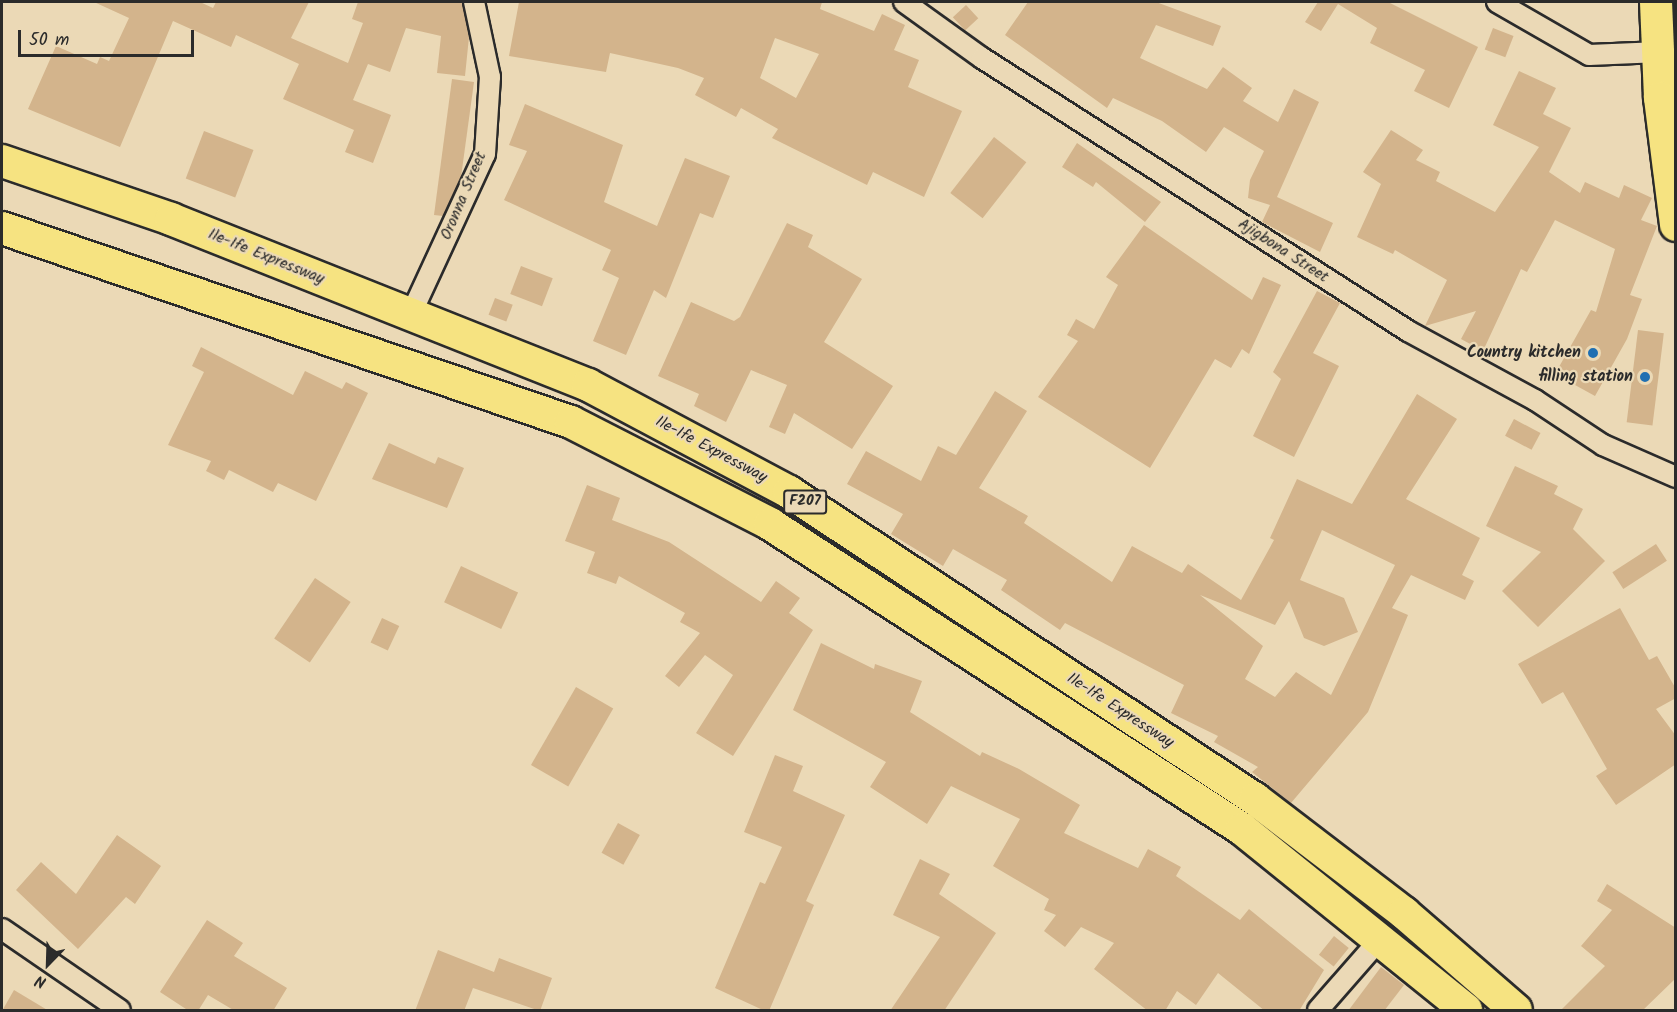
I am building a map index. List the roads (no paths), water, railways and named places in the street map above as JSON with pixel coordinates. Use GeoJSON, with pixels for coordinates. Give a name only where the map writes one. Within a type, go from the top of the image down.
{"type":"FeatureCollection","features":[{"type":"Feature","properties":{"kind":"main road"},"geometry":{"type":"LineString","coordinates":[[1656,2],[1660,52],[1668,98],[1676,225]]}},
{"type":"Feature","properties":{"kind":"main road","name":"Ile-Ife Expressway"},"geometry":{"type":"LineString","coordinates":[[2,161],[171,219],[588,385],[789,492],[1254,799],[1404,913],[1516,1011]]}},
{"type":"Feature","properties":{"kind":"main road","name":"Ile-Ife Expressway"},"geometry":{"type":"LineString","coordinates":[[2,228],[571,422],[770,524],[1242,830],[1381,938],[1467,1011]]}},
{"type":"Feature","properties":{"kind":"street","name":"Oronna Street"},"geometry":{"type":"LineString","coordinates":[[411,314],[485,154],[490,77],[474,2]]}},
{"type":"Feature","properties":{"kind":"street","name":"Ajigbona Street"},"geometry":{"type":"LineString","coordinates":[[904,2],[982,58],[1408,331],[1535,400],[1603,445],[1676,477]]}},
{"type":"Feature","properties":{"kind":"street"},"geometry":{"type":"LineString","coordinates":[[1497,2],[1589,55],[1660,52]]}},
{"type":"Feature","properties":{"kind":"street"},"geometry":{"type":"LineString","coordinates":[[2,929],[120,1011]]}},
{"type":"Feature","properties":{"kind":"street"},"geometry":{"type":"LineString","coordinates":[[1318,1011],[1381,938]]}},
{"type":"Feature","properties":{"kind":"place","name":"Country kitchen"},"geometry":{"type":"Point","coordinates":[1593,353]}},
{"type":"Feature","properties":{"kind":"place","name":"filling station"},"geometry":{"type":"Point","coordinates":[1645,377]}}]}
